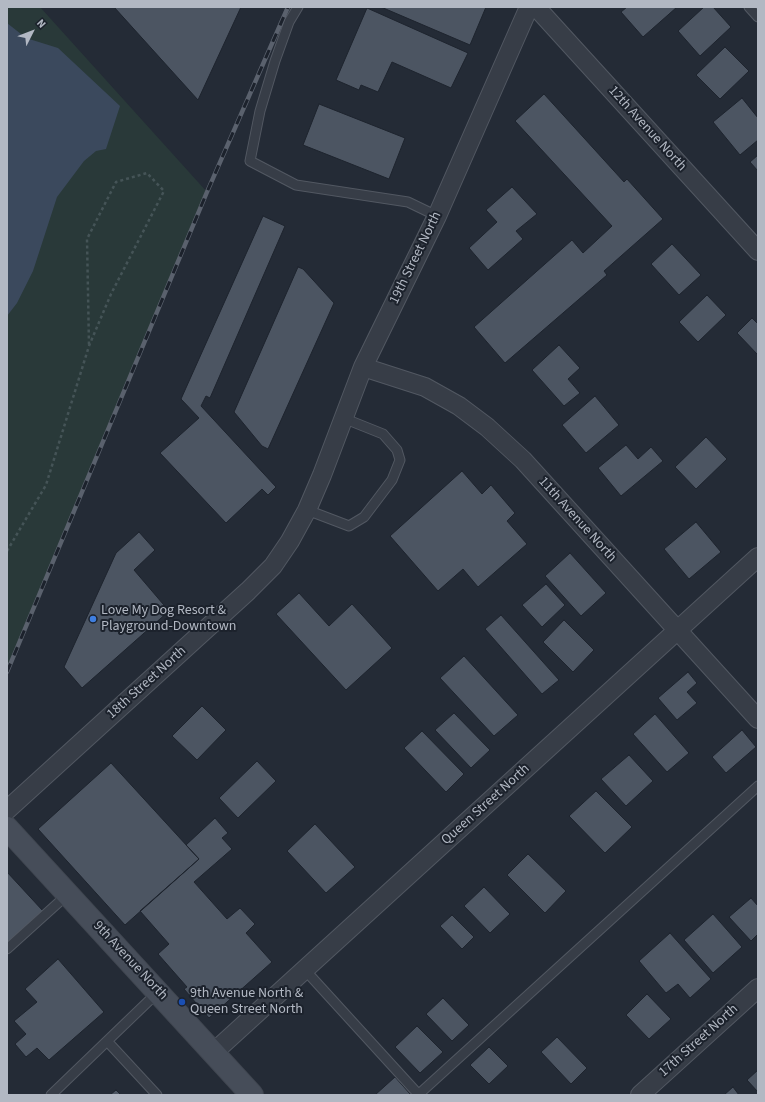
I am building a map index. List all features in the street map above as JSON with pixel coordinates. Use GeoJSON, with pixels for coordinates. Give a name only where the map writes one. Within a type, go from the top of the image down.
{"type":"FeatureCollection","features":[{"type":"Feature","properties":{"kind":"street","name":"19th Street North"},"geometry":{"type":"LineString","coordinates":[[307,510],[363,367],[437,216],[530,7]]}},
{"type":"Feature","properties":{"kind":"street","name":"12th Avenue North"},"geometry":{"type":"LineString","coordinates":[[536,7],[758,251]]}},
{"type":"Feature","properties":{"kind":"street","name":"11th Avenue North"},"geometry":{"type":"LineString","coordinates":[[363,367],[425,387],[459,406],[487,427],[523,460],[758,719]]}},
{"type":"Feature","properties":{"kind":"street","name":"18th Street North"},"geometry":{"type":"LineString","coordinates":[[7,810],[248,591],[273,566],[290,541],[307,510]]}},
{"type":"Feature","properties":{"kind":"street","name":"Queen Street North"},"geometry":{"type":"LineString","coordinates":[[214,1052],[758,557]]}},
{"type":"Feature","properties":{"kind":"street","name":"9th Avenue North"},"geometry":{"type":"LineString","coordinates":[[7,828],[252,1095]]}},
{"type":"Feature","properties":{"kind":"street","name":"17th Street North"},"geometry":{"type":"LineString","coordinates":[[640,1095],[758,988]]}},
{"type":"Feature","properties":{"kind":"lane"},"geometry":{"type":"LineString","coordinates":[[298,7],[289,22],[271,75],[260,111],[250,161],[296,185],[408,202],[437,216]]}},
{"type":"Feature","properties":{"kind":"lane"},"geometry":{"type":"LineString","coordinates":[[749,7],[758,17]]}},
{"type":"Feature","properties":{"kind":"lane"},"geometry":{"type":"LineString","coordinates":[[307,510],[349,526],[364,517],[392,480],[400,460],[397,450],[383,434],[343,418]]}},
{"type":"Feature","properties":{"kind":"lane"},"geometry":{"type":"LineString","coordinates":[[305,970],[419,1095],[758,786]]}},
{"type":"Feature","properties":{"kind":"lane"},"geometry":{"type":"LineString","coordinates":[[7,949],[68,894]]}},
{"type":"Feature","properties":{"kind":"lane"},"geometry":{"type":"LineString","coordinates":[[51,1095],[158,992]]}},
{"type":"Feature","properties":{"kind":"lane"},"geometry":{"type":"LineString","coordinates":[[107,1041],[157,1095]]}},
{"type":"Feature","properties":{"kind":"path"},"geometry":{"type":"LineString","coordinates":[[7,551],[46,485],[89,346],[111,294],[164,191],[147,172],[116,182],[87,239],[89,346]]}},
{"type":"Feature","properties":{"kind":"shaded area"},"geometry":{"type":"Polygon","coordinates":[[[7,7],[40,7],[207,192],[7,672],[7,7]]]}},
{"type":"Feature","properties":{"kind":"water"},"geometry":{"type":"Polygon","coordinates":[[[7,23],[26,38],[58,48],[120,106],[106,149],[96,151],[84,161],[57,197],[33,271],[17,303],[7,316],[7,23]]]}},
{"type":"Feature","properties":{"kind":"building"},"geometry":{"type":"Polygon","coordinates":[[[114,7],[241,7],[198,100],[114,7]]]}},
{"type":"Feature","properties":{"kind":"building"},"geometry":{"type":"Polygon","coordinates":[[[381,7],[486,7],[470,45],[381,7]]]}},
{"type":"Feature","properties":{"kind":"building"},"geometry":{"type":"Polygon","coordinates":[[[627,7],[677,7],[643,37],[621,12],[627,7]]]}},
{"type":"Feature","properties":{"kind":"building"},"geometry":{"type":"Polygon","coordinates":[[[704,7],[713,7],[731,27],[700,56],[678,31],[704,7]]]}},
{"type":"Feature","properties":{"kind":"building"},"geometry":{"type":"Polygon","coordinates":[[[367,8],[468,53],[451,88],[392,62],[378,92],[361,85],[359,90],[336,80],[367,8]]]}},
{"type":"Feature","properties":{"kind":"building"},"geometry":{"type":"Polygon","coordinates":[[[725,47],[749,71],[720,99],[696,75],[725,47]]]}},
{"type":"Feature","properties":{"kind":"building"},"geometry":{"type":"Polygon","coordinates":[[[544,94],[624,182],[627,179],[663,219],[604,271],[607,275],[505,363],[474,327],[572,240],[583,253],[612,226],[515,121],[544,94]]]}},
{"type":"Feature","properties":{"kind":"building"},"geometry":{"type":"Polygon","coordinates":[[[742,98],[758,118],[758,140],[740,155],[713,122],[742,98]]]}},
{"type":"Feature","properties":{"kind":"building"},"geometry":{"type":"Polygon","coordinates":[[[319,104],[405,138],[389,179],[303,145],[319,104]]]}},
{"type":"Feature","properties":{"kind":"building"},"geometry":{"type":"Polygon","coordinates":[[[758,155],[758,171],[750,162],[758,155]]]}},
{"type":"Feature","properties":{"kind":"building"},"geometry":{"type":"Polygon","coordinates":[[[512,187],[537,214],[516,231],[523,239],[488,270],[469,248],[497,222],[486,210],[512,187]]]}},
{"type":"Feature","properties":{"kind":"building"},"geometry":{"type":"Polygon","coordinates":[[[263,216],[285,226],[210,398],[206,396],[201,406],[276,487],[268,495],[262,489],[226,523],[160,453],[199,418],[181,399],[263,216]]]}},
{"type":"Feature","properties":{"kind":"building"},"geometry":{"type":"Polygon","coordinates":[[[672,244],[701,275],[679,295],[651,264],[672,244]]]}},
{"type":"Feature","properties":{"kind":"building"},"geometry":{"type":"Polygon","coordinates":[[[298,267],[303,269],[334,303],[268,449],[262,446],[234,412],[298,267]]]}},
{"type":"Feature","properties":{"kind":"building"},"geometry":{"type":"Polygon","coordinates":[[[707,295],[726,315],[698,342],[679,322],[707,295]]]}},
{"type":"Feature","properties":{"kind":"building"},"geometry":{"type":"Polygon","coordinates":[[[752,318],[758,324],[758,355],[737,333],[752,318]]]}},
{"type":"Feature","properties":{"kind":"building"},"geometry":{"type":"Polygon","coordinates":[[[559,345],[580,368],[568,379],[580,393],[564,406],[532,370],[559,345]]]}},
{"type":"Feature","properties":{"kind":"building"},"geometry":{"type":"Polygon","coordinates":[[[595,396],[619,425],[586,453],[562,425],[595,396]]]}},
{"type":"Feature","properties":{"kind":"building"},"geometry":{"type":"Polygon","coordinates":[[[706,437],[727,459],[696,489],[675,467],[706,437]]]}},
{"type":"Feature","properties":{"kind":"building"},"geometry":{"type":"Polygon","coordinates":[[[626,445],[638,459],[651,447],[663,461],[621,496],[598,468],[626,445]]]}},
{"type":"Feature","properties":{"kind":"building"},"geometry":{"type":"Polygon","coordinates":[[[462,471],[482,494],[491,485],[515,513],[507,521],[527,544],[478,587],[463,569],[438,591],[390,536],[462,471]]]}},
{"type":"Feature","properties":{"kind":"building"},"geometry":{"type":"Polygon","coordinates":[[[696,522],[721,552],[689,579],[664,549],[696,522]]]}},
{"type":"Feature","properties":{"kind":"building"},"geometry":{"type":"Polygon","coordinates":[[[139,532],[155,550],[134,570],[169,611],[82,688],[64,667],[116,553],[139,532]]]}},
{"type":"Feature","properties":{"kind":"building"},"geometry":{"type":"Polygon","coordinates":[[[570,553],[606,593],[581,616],[545,576],[570,553]]]}},
{"type":"Feature","properties":{"kind":"building"},"geometry":{"type":"Polygon","coordinates":[[[546,584],[565,605],[542,627],[522,605],[546,584]]]}},
{"type":"Feature","properties":{"kind":"building"},"geometry":{"type":"Polygon","coordinates":[[[299,593],[329,626],[352,604],[392,648],[346,690],[276,614],[299,593]]]}},
{"type":"Feature","properties":{"kind":"building"},"geometry":{"type":"Polygon","coordinates":[[[501,615],[559,680],[542,694],[485,629],[501,615]]]}},
{"type":"Feature","properties":{"kind":"building"},"geometry":{"type":"Polygon","coordinates":[[[564,620],[594,650],[573,672],[543,642],[564,620]]]}},
{"type":"Feature","properties":{"kind":"building"},"geometry":{"type":"Polygon","coordinates":[[[464,656],[518,715],[494,736],[440,678],[464,656]]]}},
{"type":"Feature","properties":{"kind":"building"},"geometry":{"type":"Polygon","coordinates":[[[688,672],[697,683],[687,692],[697,703],[677,720],[658,698],[688,672]]]}},
{"type":"Feature","properties":{"kind":"building"},"geometry":{"type":"Polygon","coordinates":[[[202,706],[226,730],[197,760],[172,736],[202,706]]]}},
{"type":"Feature","properties":{"kind":"building"},"geometry":{"type":"Polygon","coordinates":[[[454,713],[490,750],[471,768],[435,730],[454,713]]]}},
{"type":"Feature","properties":{"kind":"building"},"geometry":{"type":"Polygon","coordinates":[[[655,714],[689,753],[667,772],[633,734],[655,714]]]}},
{"type":"Feature","properties":{"kind":"building"},"geometry":{"type":"Polygon","coordinates":[[[742,730],[756,747],[726,773],[712,757],[742,730]]]}},
{"type":"Feature","properties":{"kind":"building"},"geometry":{"type":"Polygon","coordinates":[[[422,731],[464,774],[446,792],[404,748],[422,731]]]}},
{"type":"Feature","properties":{"kind":"building"},"geometry":{"type":"Polygon","coordinates":[[[629,755],[653,781],[626,806],[601,779],[629,755]]]}},
{"type":"Feature","properties":{"kind":"building"},"geometry":{"type":"Polygon","coordinates":[[[257,761],[276,781],[238,818],[219,798],[257,761]]]}},
{"type":"Feature","properties":{"kind":"building"},"geometry":{"type":"Polygon","coordinates":[[[111,763],[199,859],[125,925],[38,829],[111,763]]]}},
{"type":"Feature","properties":{"kind":"building"},"geometry":{"type":"Polygon","coordinates":[[[596,791],[632,827],[605,853],[569,816],[596,791]]]}},
{"type":"Feature","properties":{"kind":"building"},"geometry":{"type":"Polygon","coordinates":[[[215,818],[228,833],[222,838],[232,849],[194,882],[227,919],[240,908],[255,924],[246,933],[272,962],[209,1018],[184,989],[187,987],[158,954],[169,944],[140,911],[199,859],[186,845],[215,818]]]}},
{"type":"Feature","properties":{"kind":"building"},"geometry":{"type":"Polygon","coordinates":[[[315,824],[355,867],[326,893],[287,851],[315,824]]]}},
{"type":"Feature","properties":{"kind":"building"},"geometry":{"type":"Polygon","coordinates":[[[528,854],[566,891],[545,913],[507,875],[528,854]]]}},
{"type":"Feature","properties":{"kind":"building"},"geometry":{"type":"Polygon","coordinates":[[[7,872],[43,911],[7,944],[7,872]]]}},
{"type":"Feature","properties":{"kind":"building"},"geometry":{"type":"Polygon","coordinates":[[[484,887],[510,914],[490,933],[464,906],[484,887]]]}},
{"type":"Feature","properties":{"kind":"building"},"geometry":{"type":"Polygon","coordinates":[[[751,898],[758,906],[758,934],[751,941],[729,917],[751,898]]]}},
{"type":"Feature","properties":{"kind":"building"},"geometry":{"type":"Polygon","coordinates":[[[713,914],[742,947],[713,973],[684,940],[713,914]]]}},
{"type":"Feature","properties":{"kind":"building"},"geometry":{"type":"Polygon","coordinates":[[[452,915],[474,937],[462,949],[440,926],[452,915]]]}},
{"type":"Feature","properties":{"kind":"building"},"geometry":{"type":"Polygon","coordinates":[[[670,933],[711,979],[690,998],[678,984],[666,993],[639,961],[670,933]]]}},
{"type":"Feature","properties":{"kind":"building"},"geometry":{"type":"Polygon","coordinates":[[[58,959],[104,1012],[49,1060],[37,1048],[26,1057],[15,1044],[26,1034],[14,1021],[37,1002],[25,989],[58,959]]]}},
{"type":"Feature","properties":{"kind":"building"},"geometry":{"type":"Polygon","coordinates":[[[647,994],[671,1019],[649,1039],[626,1015],[647,994]]]}},
{"type":"Feature","properties":{"kind":"building"},"geometry":{"type":"Polygon","coordinates":[[[443,998],[469,1025],[452,1041],[426,1014],[443,998]]]}},
{"type":"Feature","properties":{"kind":"building"},"geometry":{"type":"Polygon","coordinates":[[[417,1026],[443,1052],[420,1073],[395,1047],[417,1026]]]}},
{"type":"Feature","properties":{"kind":"building"},"geometry":{"type":"Polygon","coordinates":[[[557,1037],[587,1068],[571,1084],[541,1052],[557,1037]]]}},
{"type":"Feature","properties":{"kind":"building"},"geometry":{"type":"Polygon","coordinates":[[[489,1047],[508,1066],[489,1084],[470,1065],[489,1047]]]}},
{"type":"Feature","properties":{"kind":"building"},"geometry":{"type":"Polygon","coordinates":[[[758,1070],[758,1092],[747,1080],[758,1070]]]}},
{"type":"Feature","properties":{"kind":"building"},"geometry":{"type":"Polygon","coordinates":[[[395,1077],[411,1095],[375,1095],[395,1077]]]}},
{"type":"Feature","properties":{"kind":"building"},"geometry":{"type":"Polygon","coordinates":[[[733,1087],[739,1095],[724,1095],[733,1087]]]}},
{"type":"Feature","properties":{"kind":"building"},"geometry":{"type":"Polygon","coordinates":[[[116,1090],[121,1095],[110,1095],[116,1090]]]}},
{"type":"Feature","properties":{"kind":"railway"},"geometry":{"type":"LineString","coordinates":[[7,672],[207,192],[288,7]]}},
{"type":"Feature","properties":{"kind":"place","name":"Love My Dog Resort & Playground-Downtown"},"geometry":{"type":"Point","coordinates":[93,619]}},
{"type":"Feature","properties":{"kind":"place","name":"9th Avenue North & Queen Street North"},"geometry":{"type":"Point","coordinates":[182,1002]}}]}
